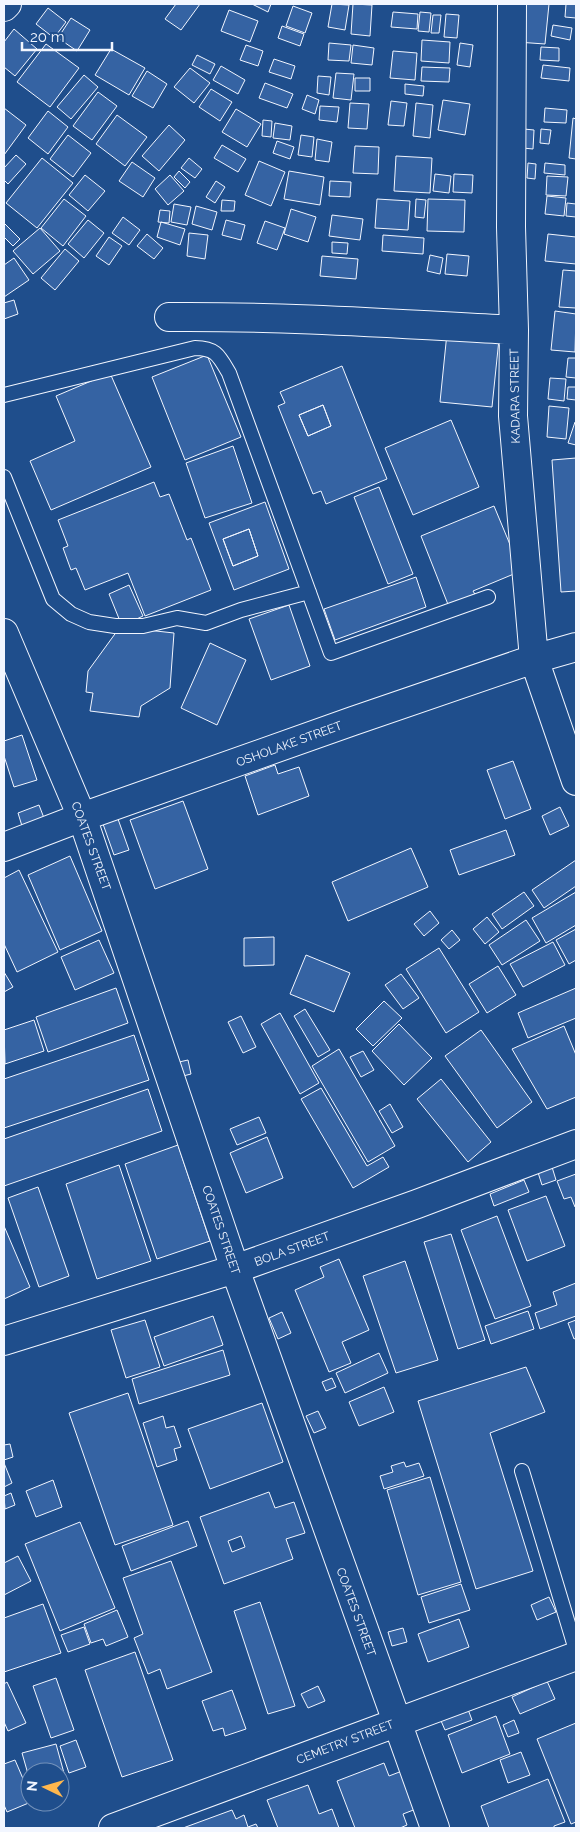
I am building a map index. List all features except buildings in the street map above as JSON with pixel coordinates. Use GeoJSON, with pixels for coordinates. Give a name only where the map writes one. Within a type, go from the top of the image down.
{"type":"FeatureCollection","features":[{"type":"Feature","properties":{"kind":"street"},"geometry":{"type":"LineString","coordinates":[[4,7],[7,4]]}},
{"type":"Feature","properties":{"kind":"street","name":"KADARA STREET"},"geometry":{"type":"LineString","coordinates":[[512,4],[511,227],[514,330],[513,416],[534,659],[576,781]]}},
{"type":"Feature","properties":{"kind":"street"},"geometry":{"type":"LineString","coordinates":[[169,317],[283,318],[514,330]]}},
{"type":"Feature","properties":{"kind":"street","name":"COATES STREET"},"geometry":{"type":"LineString","coordinates":[[4,633],[82,817],[235,1269],[435,1828]]}},
{"type":"Feature","properties":{"kind":"street","name":"OSHOLAKE STREET"},"geometry":{"type":"LineString","coordinates":[[4,847],[82,817],[534,659],[576,647]]}},
{"type":"Feature","properties":{"kind":"street","name":"BOLA STREET"},"geometry":{"type":"LineString","coordinates":[[4,1341],[235,1269],[417,1204],[576,1144]]}},
{"type":"Feature","properties":{"kind":"street","name":"CEMETRY STREET"},"geometry":{"type":"LineString","coordinates":[[113,1828],[576,1656]]}},
{"type":"Feature","properties":{"kind":"lane"},"geometry":{"type":"LineString","coordinates":[[4,394],[195,348],[206,348],[218,354],[229,373],[331,653],[488,597]]}},
{"type":"Feature","properties":{"kind":"lane"},"geometry":{"type":"LineString","coordinates":[[4,477],[53,599],[71,614],[89,622],[115,626],[143,626],[177,618],[206,623],[241,610],[309,592]]}},
{"type":"Feature","properties":{"kind":"lane"},"geometry":{"type":"LineString","coordinates":[[522,1471],[576,1650]]}}]}
